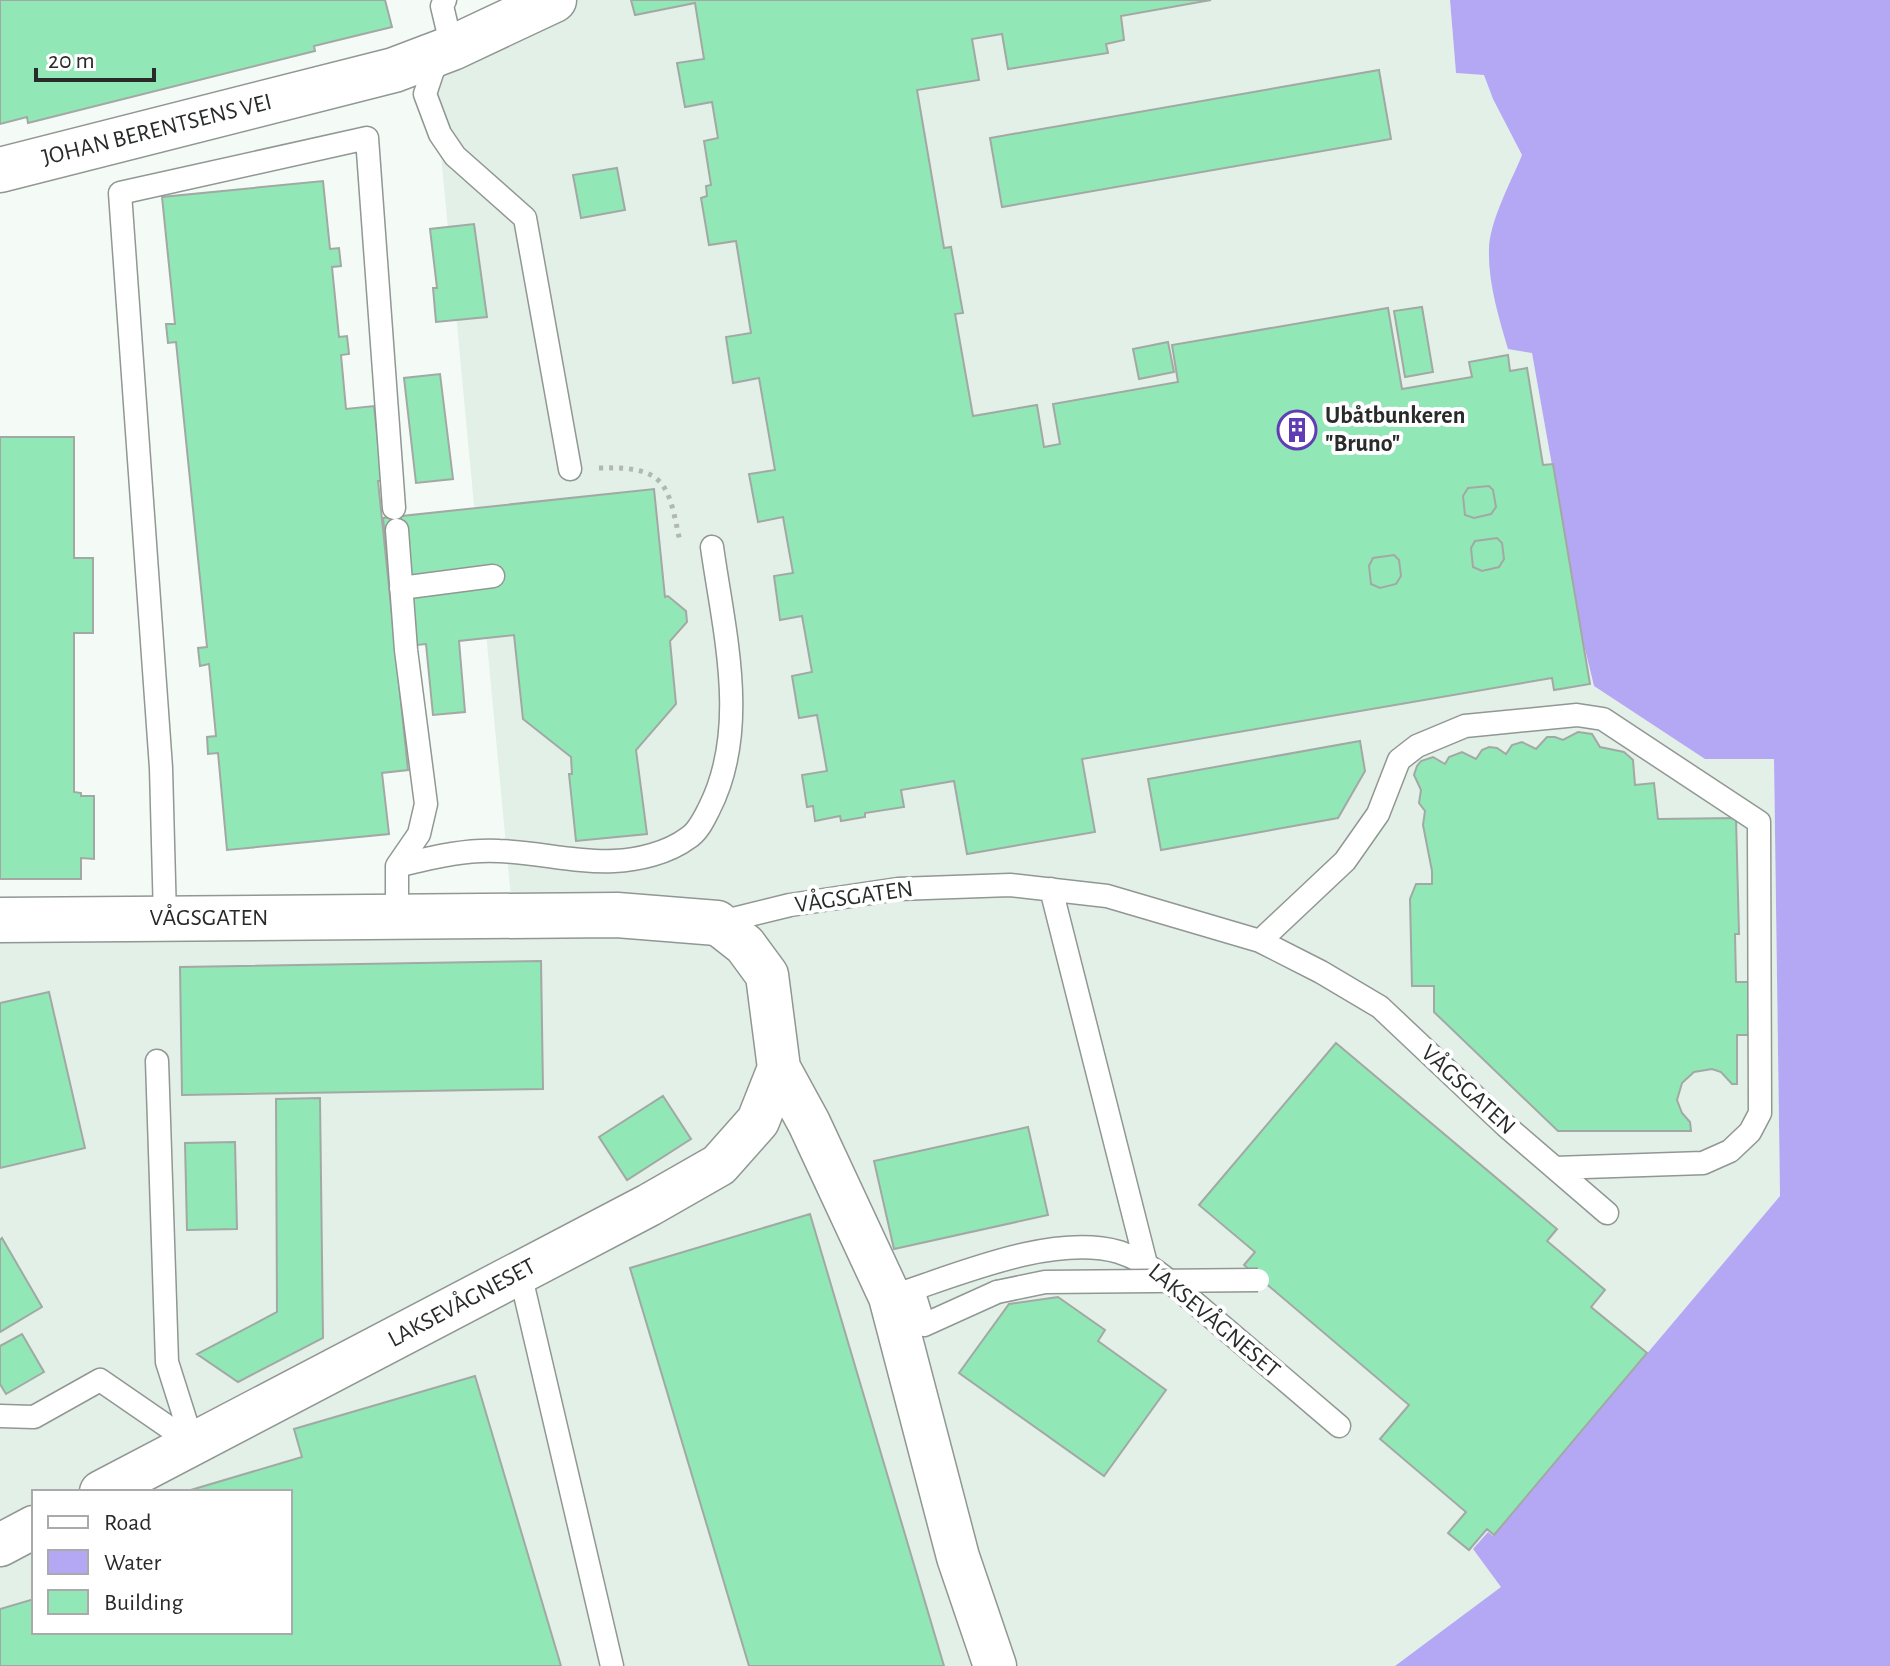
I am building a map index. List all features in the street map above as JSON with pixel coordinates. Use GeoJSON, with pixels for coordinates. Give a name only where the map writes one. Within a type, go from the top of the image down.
{"type":"FeatureCollection","features":[{"type":"Feature","properties":{"kind":"street","name":"JOHAN BERENTSENS VEI"},"geometry":{"type":"LineString","coordinates":[[0,170],[394,70],[452,48],[554,0]]}},
{"type":"Feature","properties":{"kind":"street","name":"VÅGSGATEN"},"geometry":{"type":"LineString","coordinates":[[0,920],[617,915],[717,923]]}},
{"type":"Feature","properties":{"kind":"street","name":"LAKSEVÅGNESET"},"geometry":{"type":"LineString","coordinates":[[717,923],[745,945],[767,975],[779,1068],[901,1294],[958,1557],[995,1666]]}},
{"type":"Feature","properties":{"kind":"street","name":"LAKSEVÅGNESET"},"geometry":{"type":"LineString","coordinates":[[105,1490],[719,1165],[758,1121],[779,1068]]}},
{"type":"Feature","properties":{"kind":"street"},"geometry":{"type":"LineString","coordinates":[[0,1545],[32,1528]]}},
{"type":"Feature","properties":{"kind":"lane"},"geometry":{"type":"LineString","coordinates":[[445,0],[442,6],[452,48],[433,70],[425,94],[440,134],[455,156],[525,218],[570,469]]}},
{"type":"Feature","properties":{"kind":"lane"},"geometry":{"type":"LineString","coordinates":[[165,918],[161,768],[120,193],[367,138],[401,588],[426,804],[419,834],[397,866],[397,917]]}},
{"type":"Feature","properties":{"kind":"lane"},"geometry":{"type":"LineString","coordinates":[[397,866],[453,853],[497,850],[612,862],[643,857],[691,837],[722,785],[730,745],[730,673],[712,547]]}},
{"type":"Feature","properties":{"kind":"lane"},"geometry":{"type":"LineString","coordinates":[[401,588],[493,576]]}},
{"type":"Feature","properties":{"kind":"lane"},"geometry":{"type":"LineString","coordinates":[[1260,941],[1345,861],[1378,814],[1399,760],[1417,746],[1465,726],[1577,715],[1603,719],[1759,822],[1760,1113],[1750,1132],[1730,1151],[1703,1163],[1555,1168]]}},
{"type":"Feature","properties":{"kind":"lane","name":"VÅGSGATEN"},"geometry":{"type":"LineString","coordinates":[[717,923],[790,905],[898,889],[1010,885],[1107,896],[1260,941],[1380,1007],[1607,1213]]}},
{"type":"Feature","properties":{"kind":"lane"},"geometry":{"type":"LineString","coordinates":[[1051,889],[1146,1264]]}},
{"type":"Feature","properties":{"kind":"lane"},"geometry":{"type":"LineString","coordinates":[[157,1061],[167,1362],[193,1444]]}},
{"type":"Feature","properties":{"kind":"lane","name":"LAKSEVÅGNESET"},"geometry":{"type":"LineString","coordinates":[[901,1294],[1008,1260],[1057,1249],[1096,1248],[1120,1253],[1146,1264],[1339,1426]]}},
{"type":"Feature","properties":{"kind":"lane"},"geometry":{"type":"LineString","coordinates":[[520,1273],[612,1666]]}},
{"type":"Feature","properties":{"kind":"lane"},"geometry":{"type":"LineString","coordinates":[[901,1294],[924,1325],[997,1292],[1045,1282],[1258,1280]]}},
{"type":"Feature","properties":{"kind":"lane"},"geometry":{"type":"LineString","coordinates":[[0,1416],[34,1417],[100,1380],[193,1444]]}},
{"type":"Feature","properties":{"kind":"path"},"geometry":{"type":"LineString","coordinates":[[570,469],[627,467],[657,477],[672,501],[682,551],[712,547]]}},
{"type":"Feature","properties":{"kind":"shaded area"},"geometry":{"type":"Polygon","coordinates":[[[550,0],[1450,0],[1456,73],[1484,75],[1522,155],[1498,212],[1532,352],[1594,686],[1705,759],[1774,758],[1780,1196],[1493,1536],[1473,1549],[1502,1587],[1395,1666],[0,1666],[0,915],[512,909],[432,59],[550,0]]]}},
{"type":"Feature","properties":{"kind":"water"},"geometry":{"type":"Polygon","coordinates":[[[1450,0],[1890,0],[1890,1666],[1395,1666],[1501,1587],[1473,1549],[1488,1532],[1493,1536],[1780,1196],[1774,759],[1705,759],[1594,686],[1532,353],[1508,349],[1490,275],[1489,250],[1493,227],[1522,155],[1484,75],[1456,73],[1450,0]]]}},
{"type":"Feature","properties":{"kind":"building"},"geometry":{"type":"Polygon","coordinates":[[[0,0],[385,0],[392,27],[314,46],[315,51],[28,123],[27,117],[0,124],[0,0]]]}},
{"type":"Feature","properties":{"kind":"building","name":"Ubåtbunkeren \"Bruno\""},"geometry":{"type":"Polygon","coordinates":[[[631,0],[1211,0],[1121,16],[1124,40],[1106,44],[1108,53],[1008,69],[1002,34],[972,39],[979,80],[917,90],[944,248],[951,247],[963,313],[955,314],[973,416],[1037,405],[1044,447],[1060,444],[1053,404],[1178,382],[1172,345],[1388,308],[1402,389],[1472,377],[1469,362],[1508,355],[1510,371],[1527,368],[1543,465],[1553,464],[1590,684],[1554,690],[1552,678],[1082,759],[1095,832],[967,854],[954,781],[901,790],[904,807],[865,813],[865,817],[841,821],[840,816],[815,821],[813,806],[807,807],[802,775],[827,771],[817,715],[799,718],[792,676],[812,672],[802,616],[780,620],[774,576],[793,573],[783,517],[758,522],[749,474],[775,470],[759,378],[733,383],[726,337],[751,333],[736,241],[709,245],[701,198],[707,196],[706,186],[711,185],[704,141],[718,138],[712,102],[685,107],[677,63],[704,59],[695,3],[635,15],[631,0]]]}},
{"type":"Feature","properties":{"kind":"building"},"geometry":{"type":"Polygon","coordinates":[[[1379,70],[1391,139],[1002,207],[990,138],[1379,70]]]}},
{"type":"Feature","properties":{"kind":"building"},"geometry":{"type":"Polygon","coordinates":[[[617,168],[625,210],[581,218],[573,175],[617,168]]]}},
{"type":"Feature","properties":{"kind":"building"},"geometry":{"type":"Polygon","coordinates":[[[323,181],[330,249],[339,248],[341,266],[332,267],[339,337],[347,336],[349,354],[341,355],[346,409],[374,406],[382,481],[378,481],[408,770],[382,773],[389,834],[227,850],[218,753],[208,754],[207,737],[216,736],[209,664],[200,666],[198,648],[207,647],[176,342],[168,343],[166,324],[175,324],[162,197],[323,181]]]}},
{"type":"Feature","properties":{"kind":"building"},"geometry":{"type":"Polygon","coordinates":[[[474,224],[487,317],[436,322],[433,288],[437,288],[430,229],[474,224]]]}},
{"type":"Feature","properties":{"kind":"building"},"geometry":{"type":"Polygon","coordinates":[[[1422,307],[1433,372],[1405,377],[1394,311],[1422,307]]]}},
{"type":"Feature","properties":{"kind":"building"},"geometry":{"type":"Polygon","coordinates":[[[1168,342],[1174,372],[1139,379],[1133,349],[1168,342]]]}},
{"type":"Feature","properties":{"kind":"building"},"geometry":{"type":"Polygon","coordinates":[[[440,374],[453,479],[416,483],[404,378],[440,374]]]}},
{"type":"Feature","properties":{"kind":"building"},"geometry":{"type":"Polygon","coordinates":[[[0,437],[74,437],[74,558],[93,558],[93,633],[74,633],[74,792],[81,793],[81,796],[94,796],[94,859],[81,858],[81,879],[0,879],[0,437]]]}},
{"type":"Feature","properties":{"kind":"building"},"geometry":{"type":"Polygon","coordinates":[[[1489,486],[1493,490],[1496,507],[1491,514],[1474,518],[1465,515],[1463,496],[1468,488],[1489,486]]]}},
{"type":"Feature","properties":{"kind":"building"},"geometry":{"type":"Polygon","coordinates":[[[654,489],[665,597],[668,596],[686,611],[687,622],[670,641],[676,704],[636,750],[647,834],[576,841],[569,774],[572,774],[571,757],[523,719],[514,635],[459,641],[465,712],[433,715],[426,644],[396,647],[383,518],[654,489]]]}},
{"type":"Feature","properties":{"kind":"building"},"geometry":{"type":"Polygon","coordinates":[[[1497,538],[1502,543],[1504,559],[1499,567],[1482,571],[1473,567],[1471,548],[1475,541],[1497,538]]]}},
{"type":"Feature","properties":{"kind":"building"},"geometry":{"type":"Polygon","coordinates":[[[1394,555],[1399,560],[1401,576],[1396,584],[1380,588],[1371,584],[1369,566],[1373,558],[1394,555]]]}},
{"type":"Feature","properties":{"kind":"building"},"geometry":{"type":"Polygon","coordinates":[[[1578,732],[1592,734],[1600,747],[1624,752],[1633,760],[1635,785],[1654,783],[1658,819],[1736,818],[1739,934],[1735,934],[1736,982],[1748,982],[1749,1035],[1737,1035],[1737,1084],[1732,1084],[1721,1072],[1712,1069],[1694,1072],[1682,1083],[1677,1100],[1690,1122],[1691,1131],[1558,1131],[1434,1012],[1434,986],[1412,986],[1410,899],[1416,884],[1432,884],[1423,825],[1425,811],[1419,803],[1421,790],[1414,775],[1417,766],[1433,757],[1445,764],[1449,757],[1462,752],[1476,759],[1482,750],[1489,747],[1506,754],[1512,745],[1522,742],[1536,749],[1547,737],[1563,740],[1578,732]]]}},
{"type":"Feature","properties":{"kind":"building"},"geometry":{"type":"Polygon","coordinates":[[[1360,741],[1365,771],[1338,818],[1161,850],[1148,779],[1360,741]]]}},
{"type":"Feature","properties":{"kind":"building"},"geometry":{"type":"Polygon","coordinates":[[[541,961],[543,1089],[182,1095],[180,967],[541,961]]]}},
{"type":"Feature","properties":{"kind":"building"},"geometry":{"type":"Polygon","coordinates":[[[49,992],[85,1148],[0,1168],[0,1003],[49,992]]]}},
{"type":"Feature","properties":{"kind":"building"},"geometry":{"type":"Polygon","coordinates":[[[1336,1043],[1557,1229],[1547,1241],[1605,1290],[1591,1307],[1647,1353],[1494,1535],[1487,1529],[1469,1550],[1448,1533],[1466,1512],[1380,1439],[1409,1405],[1244,1265],[1255,1252],[1199,1205],[1336,1043]]]}},
{"type":"Feature","properties":{"kind":"building"},"geometry":{"type":"Polygon","coordinates":[[[663,1096],[691,1139],[627,1180],[599,1137],[663,1096]]]}},
{"type":"Feature","properties":{"kind":"building"},"geometry":{"type":"Polygon","coordinates":[[[320,1098],[323,1338],[238,1382],[197,1354],[277,1312],[276,1099],[320,1098]]]}},
{"type":"Feature","properties":{"kind":"building"},"geometry":{"type":"Polygon","coordinates":[[[1028,1127],[1048,1215],[894,1249],[874,1161],[1028,1127]]]}},
{"type":"Feature","properties":{"kind":"building"},"geometry":{"type":"Polygon","coordinates":[[[235,1142],[237,1229],[187,1230],[185,1143],[235,1142]]]}},
{"type":"Feature","properties":{"kind":"building"},"geometry":{"type":"Polygon","coordinates":[[[810,1214],[944,1666],[749,1666],[630,1268],[810,1214]]]}},
{"type":"Feature","properties":{"kind":"building"},"geometry":{"type":"Polygon","coordinates":[[[2,1238],[42,1307],[0,1332],[0,1240],[2,1238]]]}},
{"type":"Feature","properties":{"kind":"building"},"geometry":{"type":"Polygon","coordinates":[[[1058,1297],[1105,1330],[1098,1341],[1166,1390],[1104,1476],[959,1373],[1009,1304],[1058,1297]]]}},
{"type":"Feature","properties":{"kind":"building"},"geometry":{"type":"Polygon","coordinates":[[[22,1334],[44,1372],[6,1394],[0,1384],[0,1346],[22,1334]]]}},
{"type":"Feature","properties":{"kind":"building"},"geometry":{"type":"Polygon","coordinates":[[[475,1376],[561,1666],[0,1666],[0,1609],[32,1600],[32,1634],[292,1634],[292,1490],[191,1490],[302,1457],[294,1429],[475,1376]]]}},
{"type":"Feature","properties":{"kind":"place","name":"Ubåtbunkeren \"Bruno\""},"geometry":{"type":"Point","coordinates":[1297,430]}}]}
